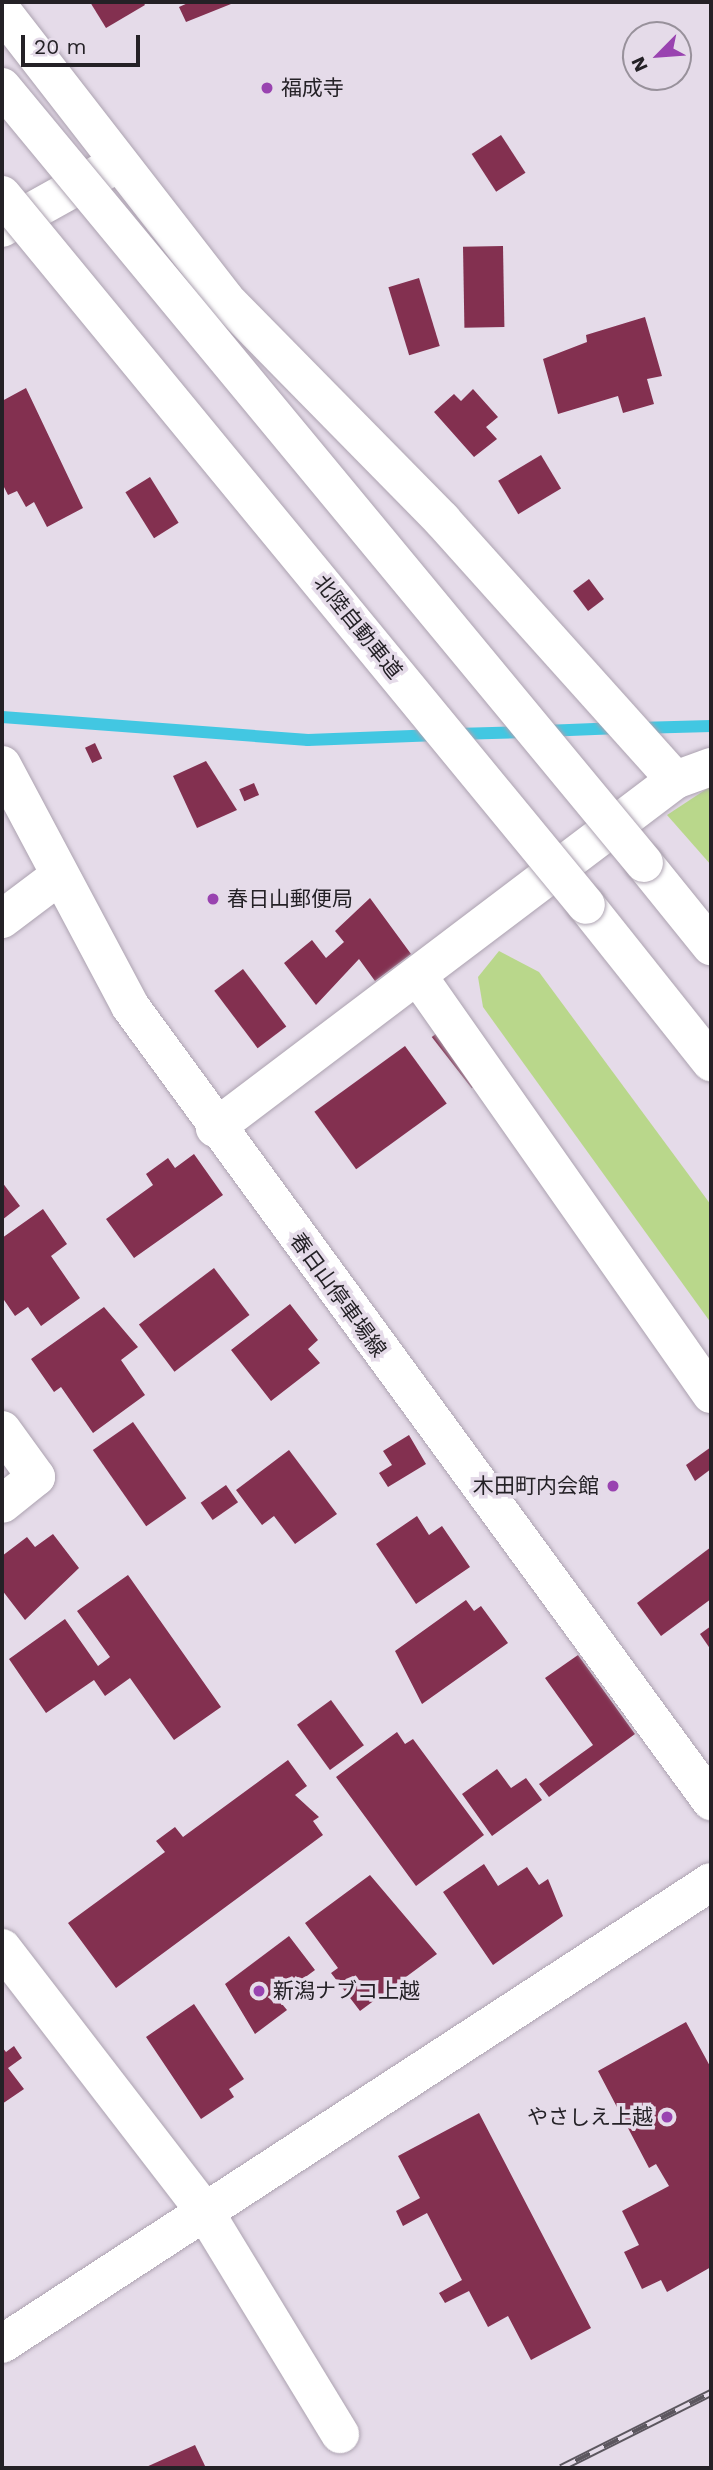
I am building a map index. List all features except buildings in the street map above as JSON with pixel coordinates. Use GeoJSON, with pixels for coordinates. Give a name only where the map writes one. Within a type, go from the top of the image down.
{"type":"FeatureCollection","features":[{"type":"Feature","properties":{"kind":"main road"},"geometry":{"type":"LineString","coordinates":[[2,11],[225,299],[442,520],[675,780]]}},
{"type":"Feature","properties":{"kind":"main road"},"geometry":{"type":"LineString","coordinates":[[2,87],[711,946]]}},
{"type":"Feature","properties":{"kind":"main road"},"geometry":{"type":"LineString","coordinates":[[2,228],[121,162]]}},
{"type":"Feature","properties":{"kind":"main road","name":"北陸自動車道"},"geometry":{"type":"LineString","coordinates":[[2,195],[586,905],[711,1062]]}},
{"type":"Feature","properties":{"kind":"main road","name":"春日山停車場線"},"geometry":{"type":"LineString","coordinates":[[2,765],[130,1006],[215,1128],[711,1801]]}},
{"type":"Feature","properties":{"kind":"main road"},"geometry":{"type":"LineString","coordinates":[[215,1128],[420,979],[675,780],[711,766]]}},
{"type":"Feature","properties":{"kind":"main road"},"geometry":{"type":"LineString","coordinates":[[2,919],[59,876]]}},
{"type":"Feature","properties":{"kind":"main road"},"geometry":{"type":"LineString","coordinates":[[420,979],[711,1394]]}},
{"type":"Feature","properties":{"kind":"main road"},"geometry":{"type":"LineString","coordinates":[[2,1430],[36,1477],[2,1504]]}},
{"type":"Feature","properties":{"kind":"main road"},"geometry":{"type":"LineString","coordinates":[[2,2344],[711,1882]]}},
{"type":"Feature","properties":{"kind":"main road"},"geometry":{"type":"LineString","coordinates":[[7,1966],[205,2212],[340,2434]]}},
{"type":"Feature","properties":{"kind":"green space"},"geometry":{"type":"Polygon","coordinates":[[[711,786],[711,865],[667,815],[711,786]]]}},
{"type":"Feature","properties":{"kind":"green space"},"geometry":{"type":"Polygon","coordinates":[[[499,951],[539,972],[711,1205],[711,1323],[483,1007],[478,977],[499,951]]]}},
{"type":"Feature","properties":{"kind":"waterway"},"geometry":{"type":"LineString","coordinates":[[2,717],[308,740],[438,735]]}},
{"type":"Feature","properties":{"kind":"waterway"},"geometry":{"type":"LineString","coordinates":[[638,728],[711,726]]}},
{"type":"Feature","properties":{"kind":"waterway"},"geometry":{"type":"LineString","coordinates":[[544,731],[620,728]]}},
{"type":"Feature","properties":{"kind":"waterway"},"geometry":{"type":"LineString","coordinates":[[456,734],[526,732]]}},
{"type":"Feature","properties":{"kind":"railway"},"geometry":{"type":"LineString","coordinates":[[561,2468],[711,2393]]}},
{"type":"Feature","properties":{"kind":"place","name":"福成寺"},"geometry":{"type":"Point","coordinates":[267,88]}},
{"type":"Feature","properties":{"kind":"place","name":"春日山郵便局"},"geometry":{"type":"Point","coordinates":[213,899]}},
{"type":"Feature","properties":{"kind":"place","name":"木田町内会館"},"geometry":{"type":"Point","coordinates":[613,1486]}},
{"type":"Feature","properties":{"kind":"place","name":"新潟ナブコ上越"},"geometry":{"type":"Point","coordinates":[259,1991]}},
{"type":"Feature","properties":{"kind":"place","name":"やさしえ上越"},"geometry":{"type":"Point","coordinates":[667,2117]}}]}
